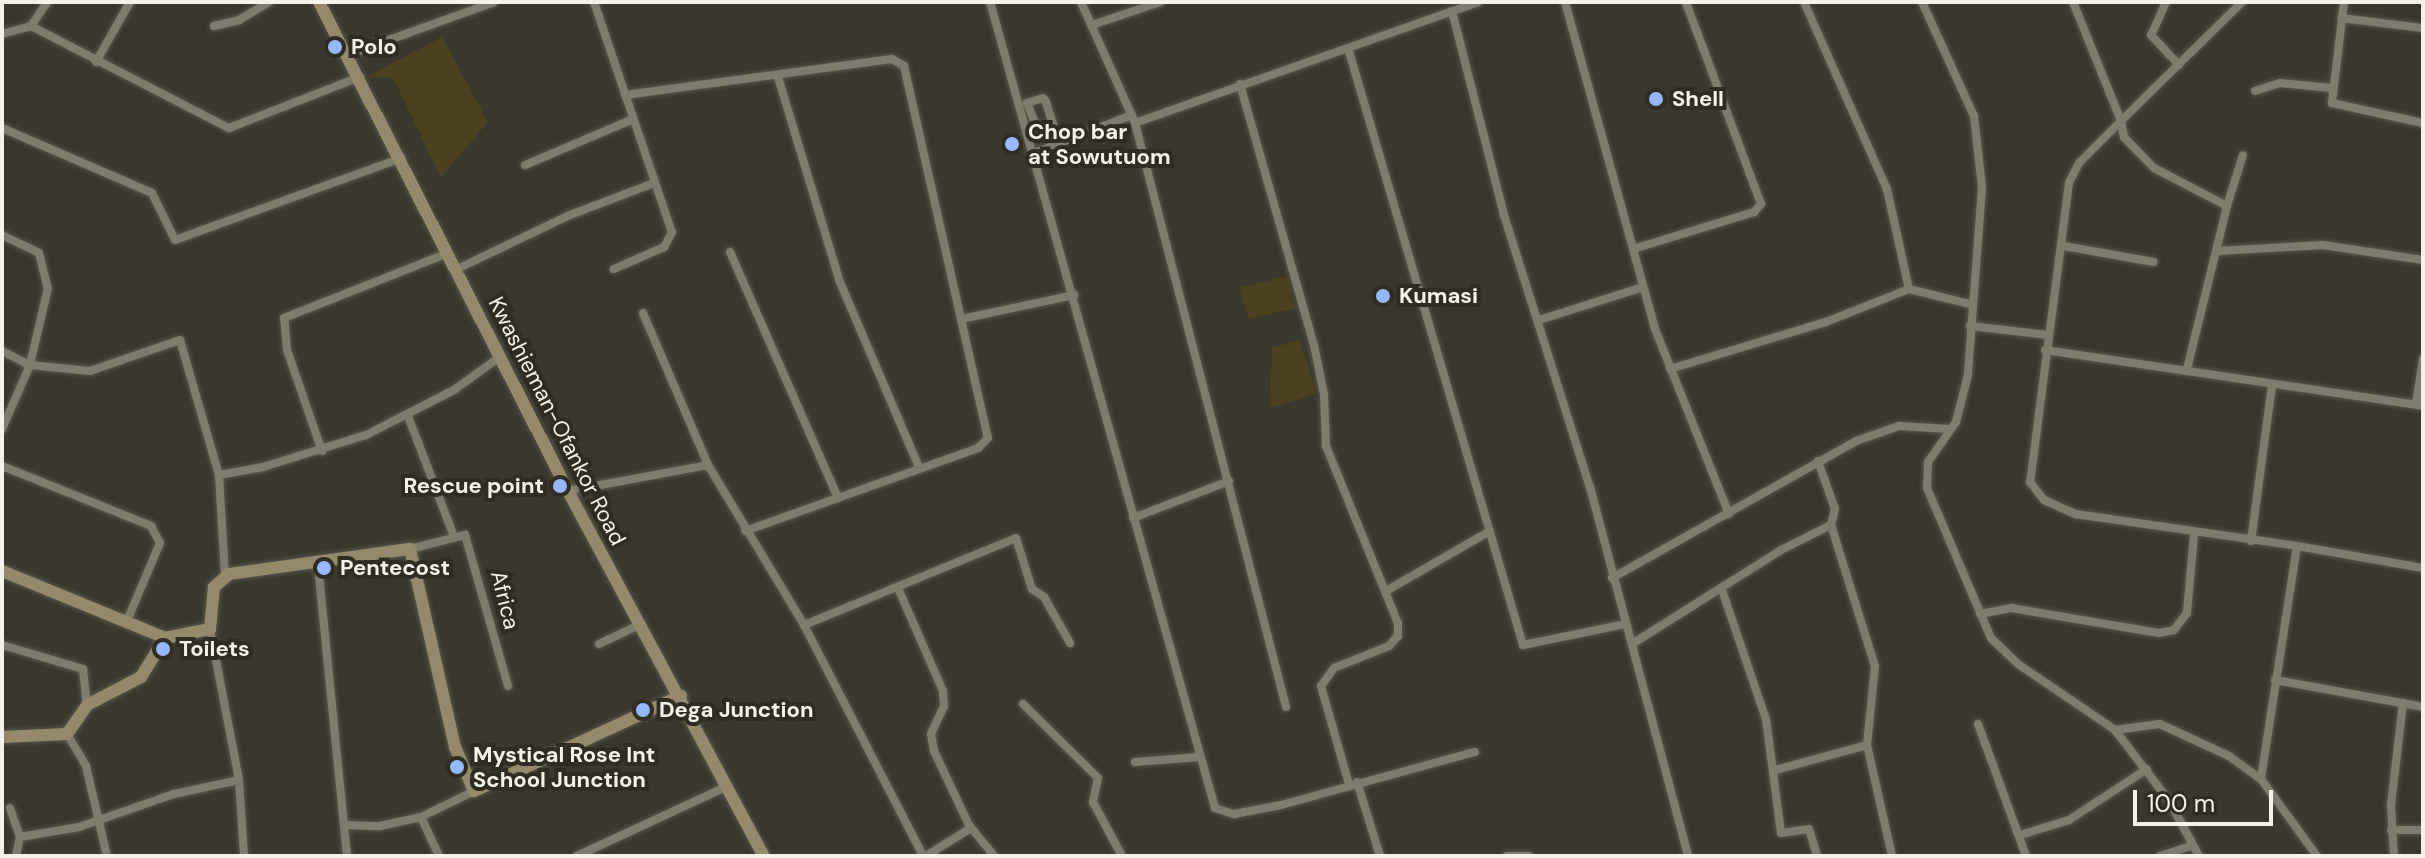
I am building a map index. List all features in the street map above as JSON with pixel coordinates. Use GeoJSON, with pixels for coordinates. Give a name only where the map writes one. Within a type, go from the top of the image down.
{"type":"FeatureCollection","features":[{"type":"Feature","properties":{"kind":"street"},"geometry":{"type":"LineString","coordinates":[[2,34],[31,26],[47,2]]}},
{"type":"Feature","properties":{"kind":"street"},"geometry":{"type":"LineString","coordinates":[[96,62],[130,2]]}},
{"type":"Feature","properties":{"kind":"street"},"geometry":{"type":"LineString","coordinates":[[214,26],[245,17],[269,2]]}},
{"type":"Feature","properties":{"kind":"street","name":"Kwashieman-Ofankor Road"},"geometry":{"type":"LineString","coordinates":[[319,2],[402,158],[455,270],[568,491],[681,696],[764,856]]}},
{"type":"Feature","properties":{"kind":"street"},"geometry":{"type":"LineString","coordinates":[[347,55],[494,2]]}},
{"type":"Feature","properties":{"kind":"street"},"geometry":{"type":"LineString","coordinates":[[594,2],[631,120],[672,232],[670,240],[614,269]]}},
{"type":"Feature","properties":{"kind":"street"},"geometry":{"type":"LineString","coordinates":[[990,2],[1215,808],[1226,813],[1281,805],[1475,752]]}},
{"type":"Feature","properties":{"kind":"street"},"geometry":{"type":"LineString","coordinates":[[1081,2],[1134,119],[1286,707]]}},
{"type":"Feature","properties":{"kind":"street"},"geometry":{"type":"LineString","coordinates":[[1092,25],[1160,2]]}},
{"type":"Feature","properties":{"kind":"street"},"geometry":{"type":"LineString","coordinates":[[1034,153],[1478,2]]}},
{"type":"Feature","properties":{"kind":"street"},"geometry":{"type":"LineString","coordinates":[[1565,2],[1643,287],[1670,369],[1729,514]]}},
{"type":"Feature","properties":{"kind":"street"},"geometry":{"type":"LineString","coordinates":[[1633,249],[1754,212],[1761,204],[1686,2]]}},
{"type":"Feature","properties":{"kind":"street"},"geometry":{"type":"LineString","coordinates":[[1804,2],[1887,189],[1909,289]]}},
{"type":"Feature","properties":{"kind":"street"},"geometry":{"type":"LineString","coordinates":[[1922,2],[1966,94],[1979,141],[1982,204],[1970,304],[1965,387],[1949,429],[1924,475],[1980,614],[2002,650],[2115,730],[2147,769],[2199,856]]}},
{"type":"Feature","properties":{"kind":"street"},"geometry":{"type":"LineString","coordinates":[[2073,2],[2121,121],[2124,137],[2154,168],[2227,206]]}},
{"type":"Feature","properties":{"kind":"street"},"geometry":{"type":"LineString","coordinates":[[2166,2],[2151,35],[2179,65]]}},
{"type":"Feature","properties":{"kind":"street"},"geometry":{"type":"LineString","coordinates":[[2242,2],[2121,121],[2073,173],[2029,475],[2036,491],[2076,514],[2194,535],[2297,546],[2423,568]]}},
{"type":"Feature","properties":{"kind":"street"},"geometry":{"type":"LineString","coordinates":[[2344,2],[2332,88],[2337,108],[2423,123]]}},
{"type":"Feature","properties":{"kind":"street"},"geometry":{"type":"LineString","coordinates":[[1452,11],[1504,215],[1590,487],[1688,856]]}},
{"type":"Feature","properties":{"kind":"street"},"geometry":{"type":"LineString","coordinates":[[2341,18],[2423,28]]}},
{"type":"Feature","properties":{"kind":"street"},"geometry":{"type":"LineString","coordinates":[[31,26],[229,128],[360,77]]}},
{"type":"Feature","properties":{"kind":"street"},"geometry":{"type":"LineString","coordinates":[[1348,48],[1523,645],[1625,624]]}},
{"type":"Feature","properties":{"kind":"street"},"geometry":{"type":"LineString","coordinates":[[625,95],[778,77],[892,59],[902,63],[988,438],[978,448],[745,531]]}},
{"type":"Feature","properties":{"kind":"street"},"geometry":{"type":"LineString","coordinates":[[778,77],[840,282],[919,467]]}},
{"type":"Feature","properties":{"kind":"street"},"geometry":{"type":"LineString","coordinates":[[2255,91],[2280,83],[2332,88]]}},
{"type":"Feature","properties":{"kind":"street"},"geometry":{"type":"LineString","coordinates":[[1240,84],[1314,345],[1324,394],[1326,446],[1386,591],[1398,636],[1389,646],[1334,668],[1321,686],[1380,856]]}},
{"type":"Feature","properties":{"kind":"street"},"geometry":{"type":"LineString","coordinates":[[525,165],[631,120]]}},
{"type":"Feature","properties":{"kind":"street"},"geometry":{"type":"LineString","coordinates":[[2,128],[152,193],[175,240],[402,158]]}},
{"type":"Feature","properties":{"kind":"street"},"geometry":{"type":"LineString","coordinates":[[2187,369],[2227,206],[2243,155]]}},
{"type":"Feature","properties":{"kind":"street"},"geometry":{"type":"LineString","coordinates":[[455,270],[570,215],[654,183]]}},
{"type":"Feature","properties":{"kind":"street"},"geometry":{"type":"LineString","coordinates":[[2,235],[39,253],[46,263],[48,301],[30,365],[2,429]]}},
{"type":"Feature","properties":{"kind":"street"},"geometry":{"type":"LineString","coordinates":[[2217,251],[2323,245],[2423,260]]}},
{"type":"Feature","properties":{"kind":"street"},"geometry":{"type":"LineString","coordinates":[[2064,246],[2154,262]]}},
{"type":"Feature","properties":{"kind":"street"},"geometry":{"type":"LineString","coordinates":[[730,252],[838,498]]}},
{"type":"Feature","properties":{"kind":"street"},"geometry":{"type":"LineString","coordinates":[[322,451],[287,350],[284,318],[448,253]]}},
{"type":"Feature","properties":{"kind":"street"},"geometry":{"type":"LineString","coordinates":[[1539,320],[1643,287]]}},
{"type":"Feature","properties":{"kind":"street"},"geometry":{"type":"LineString","coordinates":[[1670,369],[1826,322],[1909,289],[1970,304]]}},
{"type":"Feature","properties":{"kind":"street"},"geometry":{"type":"LineString","coordinates":[[961,319],[1074,295]]}},
{"type":"Feature","properties":{"kind":"street"},"geometry":{"type":"LineString","coordinates":[[643,313],[708,465],[804,625],[924,856],[971,828]]}},
{"type":"Feature","properties":{"kind":"street"},"geometry":{"type":"LineString","coordinates":[[1970,326],[2048,335]]}},
{"type":"Feature","properties":{"kind":"street"},"geometry":{"type":"LineString","coordinates":[[2,351],[30,365],[90,371],[180,340],[219,475],[225,576]]}},
{"type":"Feature","properties":{"kind":"street"},"geometry":{"type":"LineString","coordinates":[[2045,350],[2419,405],[2423,359]]}},
{"type":"Feature","properties":{"kind":"street"},"geometry":{"type":"LineString","coordinates":[[219,475],[322,451],[408,416],[501,356]]}},
{"type":"Feature","properties":{"kind":"street"},"geometry":{"type":"LineString","coordinates":[[2251,541],[2272,385]]}},
{"type":"Feature","properties":{"kind":"street"},"geometry":{"type":"LineString","coordinates":[[244,856],[239,780],[210,629],[214,587],[225,576],[318,565],[410,549],[453,534],[408,416]]}},
{"type":"Feature","properties":{"kind":"street"},"geometry":{"type":"LineString","coordinates":[[1612,578],[1818,461],[1884,430],[1949,429]]}},
{"type":"Feature","properties":{"kind":"street"},"geometry":{"type":"LineString","coordinates":[[1818,461],[1835,509],[1831,525],[1875,666],[1867,745],[1892,856]]}},
{"type":"Feature","properties":{"kind":"street"},"geometry":{"type":"LineString","coordinates":[[568,491],[708,465]]}},
{"type":"Feature","properties":{"kind":"street"},"geometry":{"type":"LineString","coordinates":[[2,466],[151,526],[160,543],[126,623]]}},
{"type":"Feature","properties":{"kind":"street"},"geometry":{"type":"LineString","coordinates":[[1133,518],[1229,481]]}},
{"type":"Feature","properties":{"kind":"street"},"geometry":{"type":"LineString","coordinates":[[1632,644],[1781,550],[1831,525]]}},
{"type":"Feature","properties":{"kind":"street"},"geometry":{"type":"LineString","coordinates":[[1386,591],[1490,531]]}},
{"type":"Feature","properties":{"kind":"street","name":"Africa"},"geometry":{"type":"LineString","coordinates":[[453,534],[465,535],[472,545],[508,686]]}},
{"type":"Feature","properties":{"kind":"street"},"geometry":{"type":"LineString","coordinates":[[1980,614],[2011,608],[2167,633],[2186,618],[2194,535]]}},
{"type":"Feature","properties":{"kind":"street"},"geometry":{"type":"LineString","coordinates":[[804,625],[1016,538],[1032,589],[1044,597],[1070,643]]}},
{"type":"Feature","properties":{"kind":"street"},"geometry":{"type":"LineString","coordinates":[[2261,779],[2297,546]]}},
{"type":"Feature","properties":{"kind":"street"},"geometry":{"type":"LineString","coordinates":[[410,549],[455,747],[474,791]]}},
{"type":"Feature","properties":{"kind":"street"},"geometry":{"type":"LineString","coordinates":[[318,565],[347,856]]}},
{"type":"Feature","properties":{"kind":"street"},"geometry":{"type":"LineString","coordinates":[[2,571],[165,638],[210,629]]}},
{"type":"Feature","properties":{"kind":"street"},"geometry":{"type":"LineString","coordinates":[[898,588],[943,691],[944,706],[931,734],[934,751],[971,828],[994,856]]}},
{"type":"Feature","properties":{"kind":"street"},"geometry":{"type":"LineString","coordinates":[[1722,590],[1766,719],[1781,833],[1809,829],[1817,856]]}},
{"type":"Feature","properties":{"kind":"street"},"geometry":{"type":"LineString","coordinates":[[599,644],[641,624]]}},
{"type":"Feature","properties":{"kind":"street"},"geometry":{"type":"LineString","coordinates":[[67,734],[87,705],[141,677],[165,638]]}},
{"type":"Feature","properties":{"kind":"street"},"geometry":{"type":"LineString","coordinates":[[2,645],[83,669],[87,705]]}},
{"type":"Feature","properties":{"kind":"street"},"geometry":{"type":"LineString","coordinates":[[2275,680],[2423,707]]}},
{"type":"Feature","properties":{"kind":"street"},"geometry":{"type":"LineString","coordinates":[[346,825],[380,826],[421,817],[681,696]]}},
{"type":"Feature","properties":{"kind":"street"},"geometry":{"type":"LineString","coordinates":[[2394,856],[2391,830],[2403,703]]}},
{"type":"Feature","properties":{"kind":"street"},"geometry":{"type":"LineString","coordinates":[[1023,704],[1098,778],[1093,802],[1122,856]]}},
{"type":"Feature","properties":{"kind":"street"},"geometry":{"type":"LineString","coordinates":[[1978,724],[2026,856]]}},
{"type":"Feature","properties":{"kind":"street"},"geometry":{"type":"LineString","coordinates":[[2115,730],[2160,724],[2178,728],[2261,779],[2317,856]]}},
{"type":"Feature","properties":{"kind":"street"},"geometry":{"type":"LineString","coordinates":[[2,737],[67,734]]}},
{"type":"Feature","properties":{"kind":"street"},"geometry":{"type":"LineString","coordinates":[[67,734],[86,766],[107,856]]}},
{"type":"Feature","properties":{"kind":"street"},"geometry":{"type":"LineString","coordinates":[[1775,770],[1867,745]]}},
{"type":"Feature","properties":{"kind":"street"},"geometry":{"type":"LineString","coordinates":[[1135,762],[1199,757]]}},
{"type":"Feature","properties":{"kind":"street"},"geometry":{"type":"LineString","coordinates":[[2020,835],[2069,820],[2147,769]]}},
{"type":"Feature","properties":{"kind":"street"},"geometry":{"type":"LineString","coordinates":[[20,837],[97,820],[174,794],[239,780]]}},
{"type":"Feature","properties":{"kind":"street"},"geometry":{"type":"LineString","coordinates":[[577,856],[728,786]]}},
{"type":"Feature","properties":{"kind":"street"},"geometry":{"type":"LineString","coordinates":[[10,808],[20,837],[16,856]]}},
{"type":"Feature","properties":{"kind":"street"},"geometry":{"type":"LineString","coordinates":[[421,817],[439,856]]}},
{"type":"Feature","properties":{"kind":"street"},"geometry":{"type":"LineString","coordinates":[[2391,830],[2423,830]]}},
{"type":"Feature","properties":{"kind":"street"},"geometry":{"type":"LineString","coordinates":[[2160,856],[2193,845]]}},
{"type":"Feature","properties":{"kind":"street"},"geometry":{"type":"LineString","coordinates":[[1507,856],[1529,856]]}},
{"type":"Feature","properties":{"kind":"shaded area"},"geometry":{"type":"Polygon","coordinates":[[[442,37],[488,122],[441,177],[393,78],[366,77],[442,37]]]}},
{"type":"Feature","properties":{"kind":"shaded area"},"geometry":{"type":"Polygon","coordinates":[[[1287,276],[1296,308],[1249,319],[1239,288],[1287,276]]]}},
{"type":"Feature","properties":{"kind":"shaded area"},"geometry":{"type":"Polygon","coordinates":[[[1300,340],[1316,394],[1270,408],[1272,348],[1300,340]]]}},
{"type":"Feature","properties":{"kind":"place","name":"Polo"},"geometry":{"type":"Point","coordinates":[335,47]}},
{"type":"Feature","properties":{"kind":"place","name":"Shell"},"geometry":{"type":"Point","coordinates":[1656,99]}},
{"type":"Feature","properties":{"kind":"place","name":"Chop bar at Sowutuom"},"geometry":{"type":"Point","coordinates":[1012,144]}},
{"type":"Feature","properties":{"kind":"place","name":"Kumasi"},"geometry":{"type":"Point","coordinates":[1383,296]}},
{"type":"Feature","properties":{"kind":"place","name":"Rescue point"},"geometry":{"type":"Point","coordinates":[560,486]}},
{"type":"Feature","properties":{"kind":"place","name":"Pentecost"},"geometry":{"type":"Point","coordinates":[324,568]}},
{"type":"Feature","properties":{"kind":"place","name":"Toilets"},"geometry":{"type":"Point","coordinates":[163,649]}},
{"type":"Feature","properties":{"kind":"place","name":"Dega Junction"},"geometry":{"type":"Point","coordinates":[643,710]}},
{"type":"Feature","properties":{"kind":"place","name":"Mystical Rose Int School Junction"},"geometry":{"type":"Point","coordinates":[457,767]}}]}
